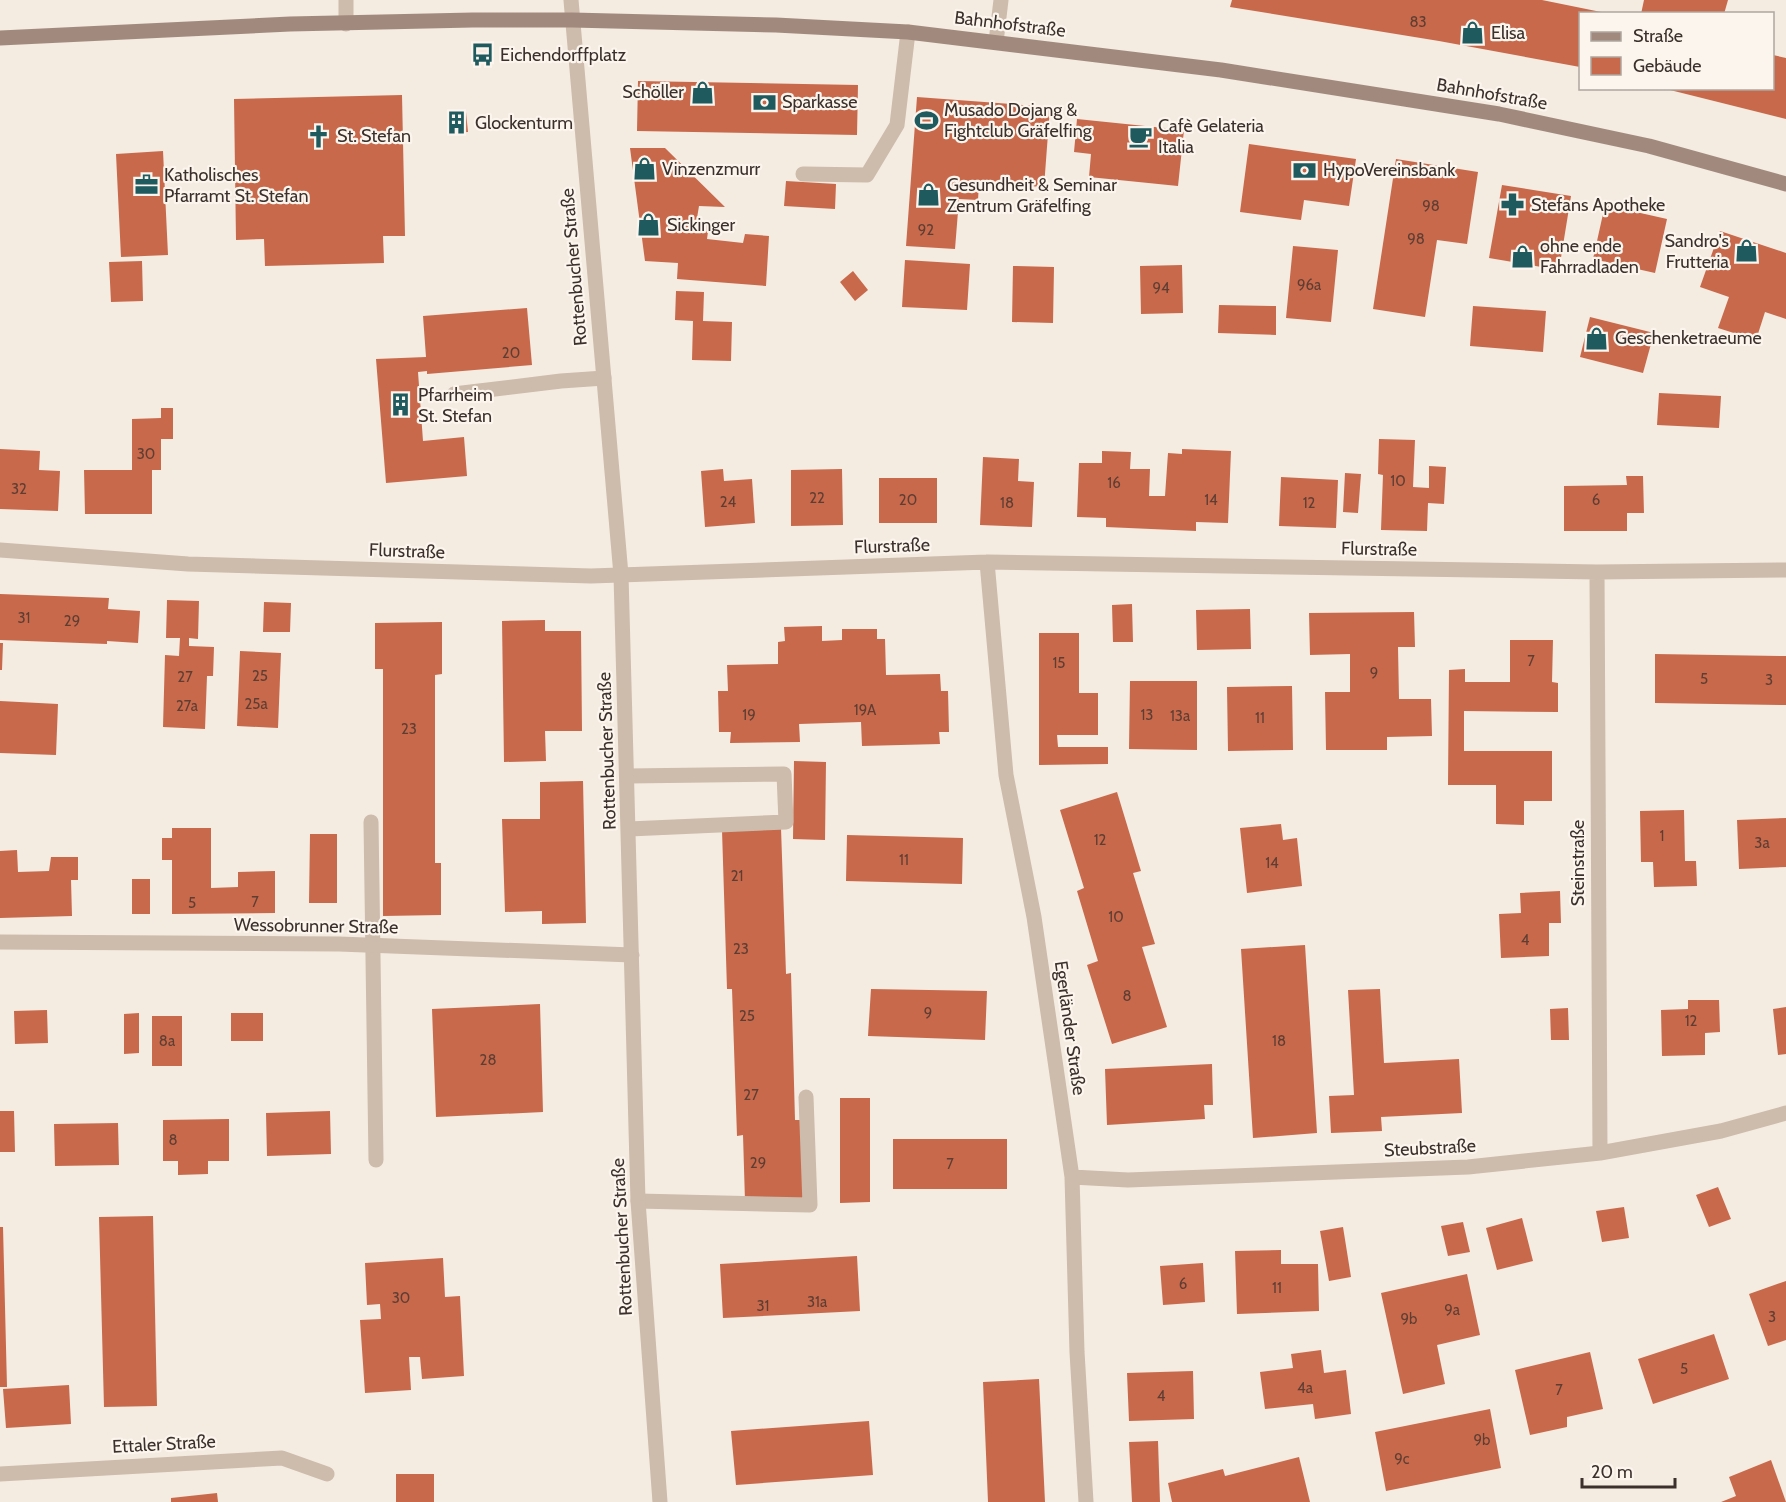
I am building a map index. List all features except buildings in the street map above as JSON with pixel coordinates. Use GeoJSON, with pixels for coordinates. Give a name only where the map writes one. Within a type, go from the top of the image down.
{"type":"FeatureCollection","features":[{"type":"Feature","properties":{"kind":"street"},"geometry":{"type":"LineString","coordinates":[[346,0],[346,24]]}},
{"type":"Feature","properties":{"kind":"street","name":"Rottenbucher Straße"},"geometry":{"type":"LineString","coordinates":[[571,0],[621,575],[638,1201],[660,1502]]}},
{"type":"Feature","properties":{"kind":"street"},"geometry":{"type":"LineString","coordinates":[[996,42],[1001,0]]}},
{"type":"Feature","properties":{"kind":"street","name":"Bahnhofstraße"},"geometry":{"type":"LineString","coordinates":[[0,38],[278,24],[572,20],[776,25],[908,32],[1221,70],[1499,114],[1649,146],[1786,184]]}},
{"type":"Feature","properties":{"kind":"street"},"geometry":{"type":"LineString","coordinates":[[803,174],[867,175],[897,125],[908,32]]}},
{"type":"Feature","properties":{"kind":"street"},"geometry":{"type":"LineString","coordinates":[[454,394],[604,378]]}},
{"type":"Feature","properties":{"kind":"street","name":"Flurstraße"},"geometry":{"type":"LineString","coordinates":[[0,550],[188,564],[591,576],[987,562],[1597,572],[1786,570]]}},
{"type":"Feature","properties":{"kind":"street","name":"Egerländer Straße"},"geometry":{"type":"LineString","coordinates":[[987,562],[1006,775],[1034,917],[1071,1177],[1077,1352],[1086,1502]]}},
{"type":"Feature","properties":{"kind":"street","name":"Steinstraße"},"geometry":{"type":"LineString","coordinates":[[1597,572],[1600,1153]]}},
{"type":"Feature","properties":{"kind":"street"},"geometry":{"type":"LineString","coordinates":[[628,776],[784,774],[786,822],[629,829]]}},
{"type":"Feature","properties":{"kind":"street"},"geometry":{"type":"LineString","coordinates":[[371,822],[376,1160]]}},
{"type":"Feature","properties":{"kind":"street","name":"Wessobrunner Straße"},"geometry":{"type":"LineString","coordinates":[[0,942],[373,946],[632,955]]}},
{"type":"Feature","properties":{"kind":"street"},"geometry":{"type":"LineString","coordinates":[[638,1201],[810,1205],[806,1097]]}},
{"type":"Feature","properties":{"kind":"street","name":"Steubstraße"},"geometry":{"type":"LineString","coordinates":[[1071,1177],[1128,1180],[1468,1167],[1600,1153],[1721,1131],[1786,1113]]}},
{"type":"Feature","properties":{"kind":"street","name":"Ettaler Straße"},"geometry":{"type":"LineString","coordinates":[[0,1474],[282,1458],[327,1474]]}},
{"type":"Feature","properties":{"kind":"place","name":"Elisa"},"geometry":{"type":"Point","coordinates":[1473,33]}},
{"type":"Feature","properties":{"kind":"place","name":"Eichendorffplatz"},"geometry":{"type":"Point","coordinates":[482,55]}},
{"type":"Feature","properties":{"kind":"place","name":"Schöller"},"geometry":{"type":"Point","coordinates":[702,92]}},
{"type":"Feature","properties":{"kind":"place","name":"Sparkasse"},"geometry":{"type":"Point","coordinates":[764,102]}},
{"type":"Feature","properties":{"kind":"place","name":"Musado Dojang & Fightclub Gräfelfing"},"geometry":{"type":"Point","coordinates":[926,120]}},
{"type":"Feature","properties":{"kind":"place","name":"Glockenturm"},"geometry":{"type":"Point","coordinates":[457,123]}},
{"type":"Feature","properties":{"kind":"place","name":"St. Stefan"},"geometry":{"type":"Point","coordinates":[319,136]}},
{"type":"Feature","properties":{"kind":"place","name":"Cafè Gelateria Italia"},"geometry":{"type":"Point","coordinates":[1140,136]}},
{"type":"Feature","properties":{"kind":"place","name":"Vinzenzmurr"},"geometry":{"type":"Point","coordinates":[644,169]}},
{"type":"Feature","properties":{"kind":"place","name":"HypoVereinsbank"},"geometry":{"type":"Point","coordinates":[1305,170]}},
{"type":"Feature","properties":{"kind":"place","name":"Katholisches Pfarramt St. Stefan"},"geometry":{"type":"Point","coordinates":[146,185]}},
{"type":"Feature","properties":{"kind":"place","name":"Gesundheit & Seminar Zentrum Gräfelfing"},"geometry":{"type":"Point","coordinates":[929,195]}},
{"type":"Feature","properties":{"kind":"place","name":"Stefans Apotheke"},"geometry":{"type":"Point","coordinates":[1513,205]}},
{"type":"Feature","properties":{"kind":"place","name":"Sickinger"},"geometry":{"type":"Point","coordinates":[649,225]}},
{"type":"Feature","properties":{"kind":"place","name":"Sandro's Frutteria"},"geometry":{"type":"Point","coordinates":[1747,251]}},
{"type":"Feature","properties":{"kind":"place","name":"ohne ende Fahrradladen"},"geometry":{"type":"Point","coordinates":[1522,256]}},
{"type":"Feature","properties":{"kind":"place","name":"Geschenketraeume"},"geometry":{"type":"Point","coordinates":[1597,338]}},
{"type":"Feature","properties":{"kind":"place","name":"Pfarrheim St. Stefan"},"geometry":{"type":"Point","coordinates":[400,405]}}]}
